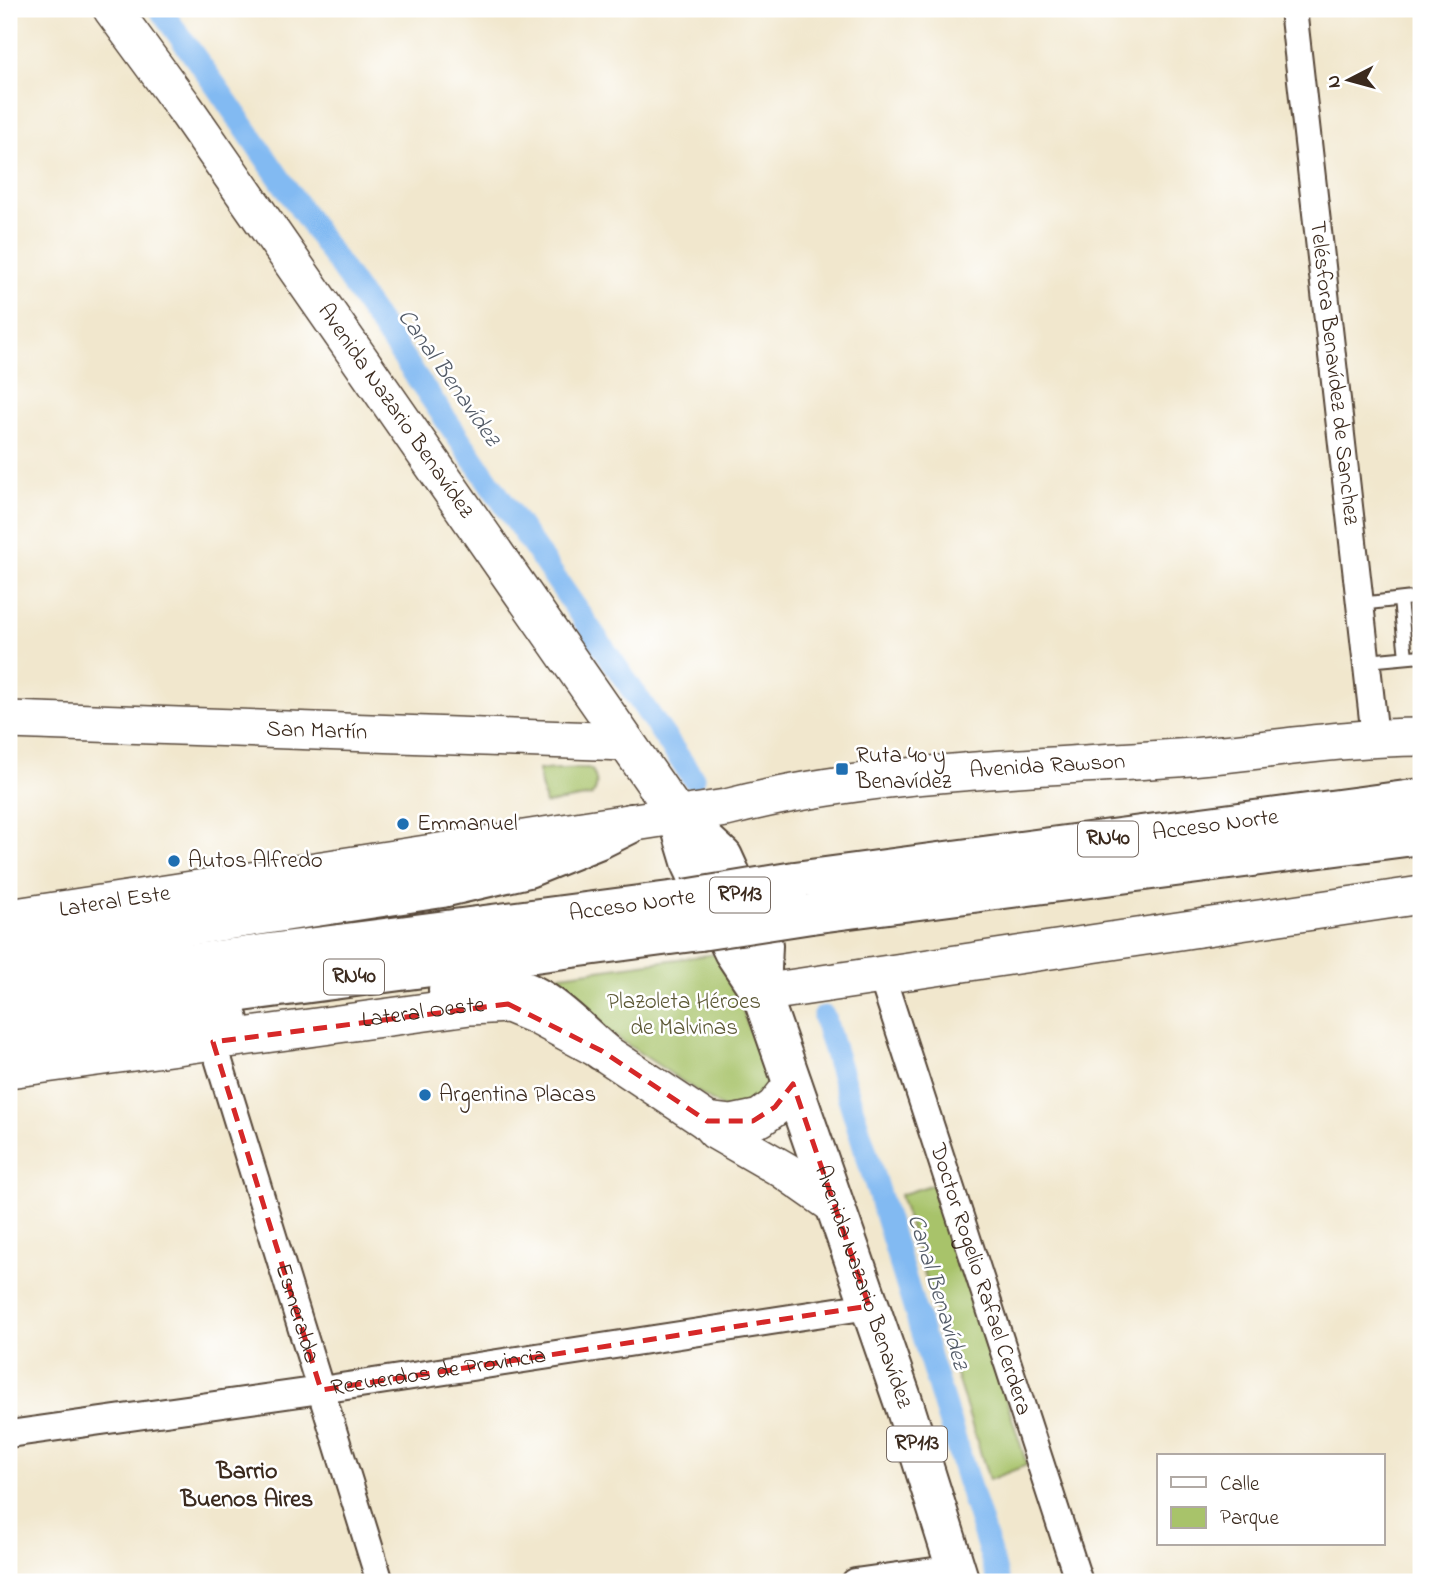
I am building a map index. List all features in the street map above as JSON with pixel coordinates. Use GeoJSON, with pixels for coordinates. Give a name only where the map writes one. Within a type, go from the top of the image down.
{"type":"FeatureCollection","features":[{"type":"Feature","properties":{"kind":"main road","name":"Acceso Norte"},"geometry":{"type":"LineString","coordinates":[[9,1023],[1421,798]]}},
{"type":"Feature","properties":{"kind":"main road","name":"Avenida Nazario Benavídez"},"geometry":{"type":"LineString","coordinates":[[677,815],[692,865],[733,951],[761,993],[905,1407],[957,1575]]}},
{"type":"Feature","properties":{"kind":"main road"},"geometry":{"type":"LineString","coordinates":[[9,953],[442,888],[528,868],[632,823]]}},
{"type":"Feature","properties":{"kind":"main road","name":"Acceso Norte"},"geometry":{"type":"LineString","coordinates":[[803,898],[1421,835]]}},
{"type":"Feature","properties":{"kind":"main road","name":"Acceso Norte"},"geometry":{"type":"LineString","coordinates":[[9,987],[692,915]]}},
{"type":"Feature","properties":{"kind":"main road"},"geometry":{"type":"LineString","coordinates":[[9,1051],[496,985],[510,987],[547,1003],[602,1051]]}},
{"type":"Feature","properties":{"kind":"street","name":"Avenida Nazario Benavídez"},"geometry":{"type":"LineString","coordinates":[[112,9],[178,98],[677,815]]}},
{"type":"Feature","properties":{"kind":"street","name":"Telésfora Benavídez de Sanchez"},"geometry":{"type":"LineString","coordinates":[[1293,9],[1375,737]]}},
{"type":"Feature","properties":{"kind":"street","name":"San Martín"},"geometry":{"type":"LineString","coordinates":[[9,720],[626,742]]}},
{"type":"Feature","properties":{"kind":"street","name":"Avenida Rawson"},"geometry":{"type":"LineString","coordinates":[[677,815],[835,787],[929,775],[1180,758],[1375,737],[1421,737]]}},
{"type":"Feature","properties":{"kind":"street","name":"Lateral Este"},"geometry":{"type":"LineString","coordinates":[[9,918],[677,815]]}},
{"type":"Feature","properties":{"kind":"street"},"geometry":{"type":"LineString","coordinates":[[761,993],[1421,895]]}},
{"type":"Feature","properties":{"kind":"street","name":"Doctor Rogelio Rafael Cerdera"},"geometry":{"type":"LineString","coordinates":[[882,977],[1079,1582]]}},
{"type":"Feature","properties":{"kind":"street","name":"Lateral Oeste"},"geometry":{"type":"LineString","coordinates":[[9,1069],[470,1006],[508,1004],[537,1016],[602,1051],[706,1121],[716,1131],[784,1170],[834,1205]]}},
{"type":"Feature","properties":{"kind":"street","name":"Esmeralda"},"geometry":{"type":"LineString","coordinates":[[213,1042],[380,1582]]}},
{"type":"Feature","properties":{"kind":"street"},"geometry":{"type":"LineString","coordinates":[[706,1121],[731,1124],[760,1118],[775,1107],[793,1084]]}},
{"type":"Feature","properties":{"kind":"street","name":"Recuerdos de Provincia"},"geometry":{"type":"LineString","coordinates":[[9,1434],[321,1390],[869,1306]]}},
{"type":"Feature","properties":{"kind":"street"},"geometry":{"type":"LineString","coordinates":[[855,1582],[957,1575]]}},
{"type":"Feature","properties":{"kind":"lane"},"geometry":{"type":"LineString","coordinates":[[1360,604],[1421,598],[1421,613]]}},
{"type":"Feature","properties":{"kind":"lane"},"geometry":{"type":"LineString","coordinates":[[1399,600],[1406,657]]}},
{"type":"Feature","properties":{"kind":"lane"},"geometry":{"type":"LineString","coordinates":[[1367,661],[1421,656]]}},
{"type":"Feature","properties":{"kind":"highlighted area"},"geometry":{"type":"Polygon","coordinates":[[[508,1004],[602,1051],[707,1121],[753,1121],[775,1107],[793,1084],[869,1306],[321,1390],[213,1042],[508,1004]]]}},
{"type":"Feature","properties":{"kind":"green space"},"geometry":{"type":"Polygon","coordinates":[[[538,770],[592,770],[596,784],[591,796],[545,804],[538,770]]]}},
{"type":"Feature","properties":{"kind":"green space","name":"Plazoleta Héroes de Malvinas"},"geometry":{"type":"Polygon","coordinates":[[[722,953],[769,1084],[763,1100],[727,1111],[589,1019],[517,981],[722,953]]]}},
{"type":"Feature","properties":{"kind":"green space"},"geometry":{"type":"Polygon","coordinates":[[[937,1183],[1027,1465],[989,1480],[900,1195],[937,1183]]]}},
{"type":"Feature","properties":{"kind":"waterway","name":"Canal Benavídez"},"geometry":{"type":"LineString","coordinates":[[160,9],[693,778]]}},
{"type":"Feature","properties":{"kind":"waterway","name":"Canal Benavídez"},"geometry":{"type":"LineString","coordinates":[[824,1017],[999,1582]]}},
{"type":"Feature","properties":{"kind":"place","name":"Ruta 40 y Benavídez"},"geometry":{"type":"Point","coordinates":[842,769]}},
{"type":"Feature","properties":{"kind":"place","name":"Emmanuel"},"geometry":{"type":"Point","coordinates":[403,824]}},
{"type":"Feature","properties":{"kind":"place","name":"Autos Alfredo"},"geometry":{"type":"Point","coordinates":[174,861]}},
{"type":"Feature","properties":{"kind":"place","name":"Argentina Placas"},"geometry":{"type":"Point","coordinates":[425,1095]}},
{"type":"Feature","properties":{"kind":"district","name":"Barrio Buenos Aires"},"geometry":{"type":"Point","coordinates":[247,1486]}}]}
